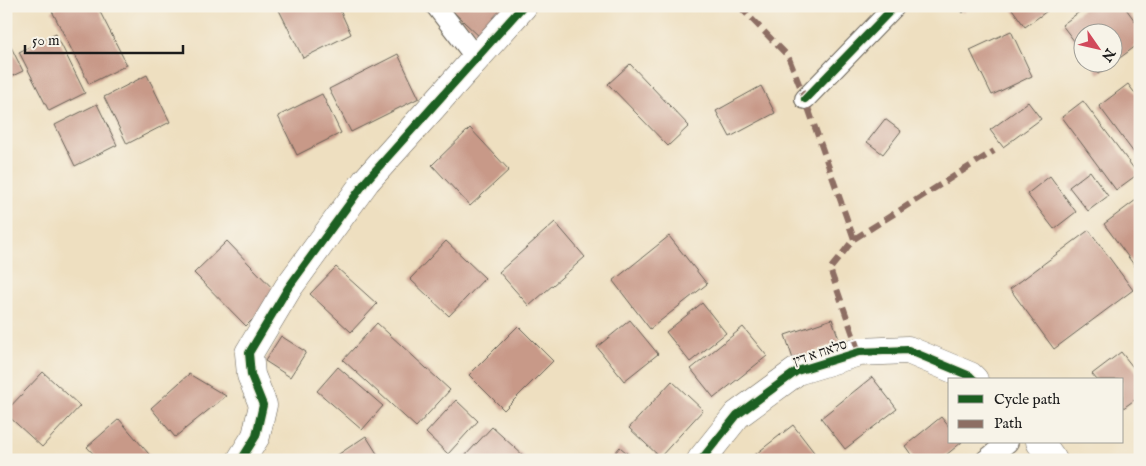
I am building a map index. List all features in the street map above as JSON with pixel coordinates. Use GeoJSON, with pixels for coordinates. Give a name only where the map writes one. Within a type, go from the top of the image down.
{"type":"FeatureCollection","features":[{"type":"Feature","properties":{"kind":"street"},"geometry":{"type":"LineString","coordinates":[[436,6],[476,58]]}},
{"type":"Feature","properties":{"kind":"street"},"geometry":{"type":"LineString","coordinates":[[240,460],[256,436],[262,405],[251,376],[249,353],[288,288],[366,181],[522,6]]}},
{"type":"Feature","properties":{"kind":"street"},"geometry":{"type":"LineString","coordinates":[[805,100],[895,6]]}},
{"type":"Feature","properties":{"kind":"street","name":"סלאח א דין"},"geometry":{"type":"LineString","coordinates":[[701,460],[737,415],[797,371],[859,352],[908,350],[972,378]]}},
{"type":"Feature","properties":{"kind":"street"},"geometry":{"type":"LineString","coordinates":[[986,460],[1006,444]]}},
{"type":"Feature","properties":{"kind":"street"},"geometry":{"type":"LineString","coordinates":[[1041,444],[1053,460]]}},
{"type":"Feature","properties":{"kind":"building"},"geometry":{"type":"Polygon","coordinates":[[[61,6],[97,6],[127,65],[89,84],[52,11],[61,6]]]}},
{"type":"Feature","properties":{"kind":"building"},"geometry":{"type":"Polygon","coordinates":[[[277,6],[338,6],[351,34],[303,58],[277,6]]]}},
{"type":"Feature","properties":{"kind":"building"},"geometry":{"type":"Polygon","coordinates":[[[447,6],[511,6],[481,38],[447,6]]]}},
{"type":"Feature","properties":{"kind":"building"},"geometry":{"type":"Polygon","coordinates":[[[956,6],[970,6],[963,13],[956,6]]]}},
{"type":"Feature","properties":{"kind":"building"},"geometry":{"type":"Polygon","coordinates":[[[1010,6],[1043,6],[1047,11],[1025,27],[1010,6]]]}},
{"type":"Feature","properties":{"kind":"building"},"geometry":{"type":"Polygon","coordinates":[[[1087,6],[1124,6],[1140,28],[1140,43],[1124,55],[1124,22],[1074,22],[1074,41],[1062,25],[1087,6]]]}},
{"type":"Feature","properties":{"kind":"building"},"geometry":{"type":"Polygon","coordinates":[[[1011,31],[1032,76],[992,95],[970,50],[1011,31]]]}},
{"type":"Feature","properties":{"kind":"building"},"geometry":{"type":"Polygon","coordinates":[[[56,34],[85,93],[49,111],[19,52],[56,34]]]}},
{"type":"Feature","properties":{"kind":"building"},"geometry":{"type":"Polygon","coordinates":[[[6,37],[23,71],[6,79],[6,37]]]}},
{"type":"Feature","properties":{"kind":"building"},"geometry":{"type":"Polygon","coordinates":[[[398,54],[419,98],[351,132],[329,89],[398,54]]]}},
{"type":"Feature","properties":{"kind":"building"},"geometry":{"type":"Polygon","coordinates":[[[630,64],[689,126],[668,146],[608,84],[630,64]]]}},
{"type":"Feature","properties":{"kind":"building"},"geometry":{"type":"Polygon","coordinates":[[[147,75],[170,122],[127,144],[104,97],[147,75]]]}},
{"type":"Feature","properties":{"kind":"building"},"geometry":{"type":"Polygon","coordinates":[[[1128,84],[1140,100],[1140,161],[1099,106],[1128,84]]]}},
{"type":"Feature","properties":{"kind":"building"},"geometry":{"type":"Polygon","coordinates":[[[761,86],[775,113],[730,137],[716,111],[761,86]]]}},
{"type":"Feature","properties":{"kind":"building"},"geometry":{"type":"Polygon","coordinates":[[[322,94],[341,133],[297,155],[278,116],[322,94]]]}},
{"type":"Feature","properties":{"kind":"building"},"geometry":{"type":"Polygon","coordinates":[[[1083,101],[1138,174],[1116,190],[1062,117],[1083,101]]]}},
{"type":"Feature","properties":{"kind":"building"},"geometry":{"type":"Polygon","coordinates":[[[1028,102],[1041,119],[1003,147],[990,130],[1028,102]]]}},
{"type":"Feature","properties":{"kind":"building"},"geometry":{"type":"Polygon","coordinates":[[[97,104],[117,145],[75,166],[55,125],[97,104]]]}},
{"type":"Feature","properties":{"kind":"building"},"geometry":{"type":"Polygon","coordinates":[[[885,119],[901,131],[883,154],[867,142],[885,119]]]}},
{"type":"Feature","properties":{"kind":"building"},"geometry":{"type":"Polygon","coordinates":[[[470,128],[509,170],[470,206],[432,165],[470,128]]]}},
{"type":"Feature","properties":{"kind":"building"},"geometry":{"type":"Polygon","coordinates":[[[1090,171],[1108,196],[1088,211],[1069,187],[1090,171]]]}},
{"type":"Feature","properties":{"kind":"building"},"geometry":{"type":"Polygon","coordinates":[[[1050,176],[1076,212],[1054,229],[1027,194],[1050,176]]]}},
{"type":"Feature","properties":{"kind":"building"},"geometry":{"type":"Polygon","coordinates":[[[1140,197],[1140,267],[1137,269],[1104,224],[1140,197]]]}},
{"type":"Feature","properties":{"kind":"building"},"geometry":{"type":"Polygon","coordinates":[[[555,222],[585,257],[529,306],[499,272],[555,222]]]}},
{"type":"Feature","properties":{"kind":"building"},"geometry":{"type":"Polygon","coordinates":[[[1089,230],[1133,290],[1054,349],[1010,289],[1089,230]]]}},
{"type":"Feature","properties":{"kind":"building"},"geometry":{"type":"Polygon","coordinates":[[[669,236],[707,284],[650,329],[613,281],[669,236]]]}},
{"type":"Feature","properties":{"kind":"building"},"geometry":{"type":"Polygon","coordinates":[[[227,241],[278,294],[246,326],[194,273],[227,241]]]}},
{"type":"Feature","properties":{"kind":"building"},"geometry":{"type":"Polygon","coordinates":[[[446,241],[485,278],[449,316],[410,279],[446,241]]]}},
{"type":"Feature","properties":{"kind":"building"},"geometry":{"type":"Polygon","coordinates":[[[336,267],[377,304],[351,332],[310,294],[336,267]]]}},
{"type":"Feature","properties":{"kind":"building"},"geometry":{"type":"Polygon","coordinates":[[[702,303],[726,333],[690,362],[666,332],[702,303]]]}},
{"type":"Feature","properties":{"kind":"building"},"geometry":{"type":"Polygon","coordinates":[[[832,319],[840,342],[793,359],[785,335],[832,319]]]}},
{"type":"Feature","properties":{"kind":"building"},"geometry":{"type":"Polygon","coordinates":[[[630,320],[658,354],[624,381],[597,347],[630,320]]]}},
{"type":"Feature","properties":{"kind":"building"},"geometry":{"type":"Polygon","coordinates":[[[377,323],[450,390],[416,427],[343,360],[377,323]]]}},
{"type":"Feature","properties":{"kind":"building"},"geometry":{"type":"Polygon","coordinates":[[[518,326],[553,361],[504,410],[469,375],[518,326]]]}},
{"type":"Feature","properties":{"kind":"building"},"geometry":{"type":"Polygon","coordinates":[[[743,327],[767,356],[714,398],[691,369],[743,327]]]}},
{"type":"Feature","properties":{"kind":"building"},"geometry":{"type":"Polygon","coordinates":[[[281,336],[306,352],[290,377],[265,361],[281,336]]]}},
{"type":"Feature","properties":{"kind":"building"},"geometry":{"type":"Polygon","coordinates":[[[1121,352],[1140,376],[1140,396],[1124,408],[1124,378],[1095,378],[1092,374],[1121,352]]]}},
{"type":"Feature","properties":{"kind":"building"},"geometry":{"type":"Polygon","coordinates":[[[338,367],[383,406],[362,430],[317,391],[338,367]]]}},
{"type":"Feature","properties":{"kind":"building"},"geometry":{"type":"Polygon","coordinates":[[[43,372],[80,406],[42,447],[6,414],[6,411],[43,372]]]}},
{"type":"Feature","properties":{"kind":"building"},"geometry":{"type":"Polygon","coordinates":[[[189,374],[226,396],[175,437],[151,408],[189,374]]]}},
{"type":"Feature","properties":{"kind":"building"},"geometry":{"type":"Polygon","coordinates":[[[872,377],[897,409],[845,449],[821,418],[872,377]]]}},
{"type":"Feature","properties":{"kind":"building"},"geometry":{"type":"Polygon","coordinates":[[[672,381],[703,410],[660,457],[629,428],[672,381]]]}},
{"type":"Feature","properties":{"kind":"building"},"geometry":{"type":"Polygon","coordinates":[[[456,400],[478,421],[448,454],[426,433],[456,400]]]}},
{"type":"Feature","properties":{"kind":"building"},"geometry":{"type":"Polygon","coordinates":[[[941,417],[948,426],[948,444],[960,444],[940,460],[915,460],[905,446],[941,417]]]}},
{"type":"Feature","properties":{"kind":"building"},"geometry":{"type":"Polygon","coordinates":[[[119,419],[154,460],[99,460],[87,447],[119,419]]]}},
{"type":"Feature","properties":{"kind":"building"},"geometry":{"type":"Polygon","coordinates":[[[793,425],[820,460],[754,460],[752,457],[793,425]]]}},
{"type":"Feature","properties":{"kind":"building"},"geometry":{"type":"Polygon","coordinates":[[[492,427],[525,457],[522,460],[465,460],[463,458],[492,427]]]}},
{"type":"Feature","properties":{"kind":"building"},"geometry":{"type":"Polygon","coordinates":[[[366,436],[381,460],[330,460],[366,436]]]}},
{"type":"Feature","properties":{"kind":"building"},"geometry":{"type":"Polygon","coordinates":[[[620,447],[635,460],[609,460],[620,447]]]}},
{"type":"Feature","properties":{"kind":"marked path"},"geometry":{"type":"LineString","coordinates":[[739,6],[788,56],[854,239]]}},
{"type":"Feature","properties":{"kind":"marked path"},"geometry":{"type":"LineString","coordinates":[[859,352],[830,269],[854,239],[994,151]]}},
{"type":"Feature","properties":{"kind":"cycle path"},"geometry":{"type":"LineString","coordinates":[[241,460],[256,436],[263,405],[251,375],[249,353],[288,288],[366,181],[523,6]]}},
{"type":"Feature","properties":{"kind":"cycle path"},"geometry":{"type":"LineString","coordinates":[[805,99],[895,6]]}},
{"type":"Feature","properties":{"kind":"cycle path"},"geometry":{"type":"LineString","coordinates":[[701,460],[737,415],[797,371],[859,352],[908,350],[972,378]]}}]}
